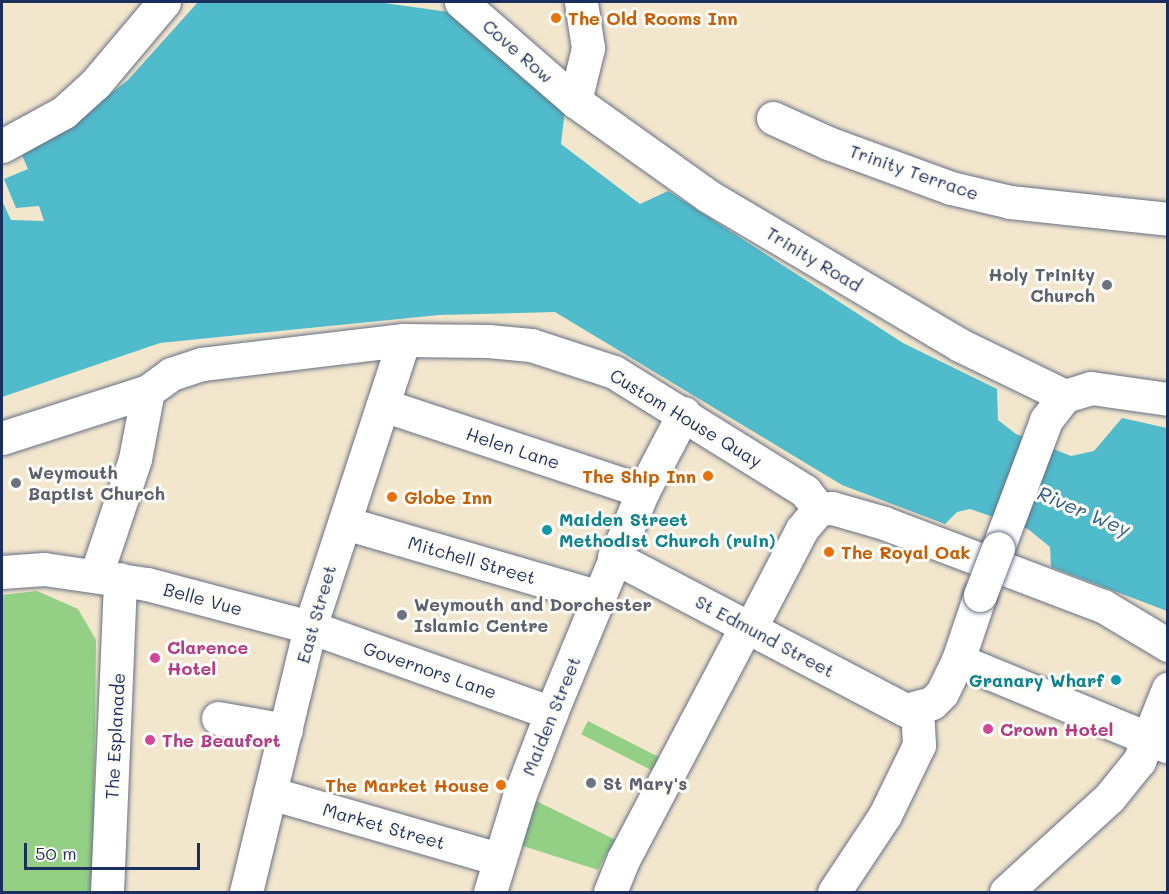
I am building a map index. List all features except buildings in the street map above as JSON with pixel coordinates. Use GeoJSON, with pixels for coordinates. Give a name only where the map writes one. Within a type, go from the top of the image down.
{"type":"FeatureCollection","features":[{"type":"Feature","properties":{"kind":"street"},"geometry":{"type":"LineString","coordinates":[[2,144],[64,112],[95,84],[165,2]]}},
{"type":"Feature","properties":{"kind":"street","name":"Cove Row"},"geometry":{"type":"LineString","coordinates":[[461,2],[575,101]]}},
{"type":"Feature","properties":{"kind":"street"},"geometry":{"type":"LineString","coordinates":[[575,101],[588,48],[581,2]]}},
{"type":"Feature","properties":{"kind":"street","name":"Trinity Road"},"geometry":{"type":"LineString","coordinates":[[575,101],[708,196],[960,345],[1065,396]]}},
{"type":"Feature","properties":{"kind":"street","name":"Trinity Terrace"},"geometry":{"type":"LineString","coordinates":[[773,118],[828,143],[951,188],[1010,202],[1167,219]]}},
{"type":"Feature","properties":{"kind":"street","name":"Custom House Quay"},"geometry":{"type":"LineString","coordinates":[[2,438],[148,391],[171,374],[202,364],[404,340],[531,345],[614,372],[684,413],[805,491],[819,508]]}},
{"type":"Feature","properties":{"kind":"street","name":"East Street"},"geometry":{"type":"LineString","coordinates":[[246,892],[310,627],[404,340]]}},
{"type":"Feature","properties":{"kind":"street"},"geometry":{"type":"LineString","coordinates":[[834,892],[885,815],[920,744],[917,710],[942,693],[958,660],[1041,434],[1065,396],[1091,388],[1167,399]]}},
{"type":"Feature","properties":{"kind":"street","name":"The Esplanade"},"geometry":{"type":"LineString","coordinates":[[107,892],[108,577],[148,391]]}},
{"type":"Feature","properties":{"kind":"street","name":"Helen Lane"},"geometry":{"type":"LineString","coordinates":[[383,405],[643,490]]}},
{"type":"Feature","properties":{"kind":"street","name":"Maiden Street"},"geometry":{"type":"LineString","coordinates":[[490,892],[499,859],[551,713],[643,490],[684,413]]}},
{"type":"Feature","properties":{"kind":"street"},"geometry":{"type":"LineString","coordinates":[[610,892],[624,858],[749,626],[802,529],[819,508],[832,508],[884,523],[1103,606],[1167,645]]}},
{"type":"Feature","properties":{"kind":"street","name":"Mitchell Street"},"geometry":{"type":"LineString","coordinates":[[345,523],[598,597]]}},
{"type":"Feature","properties":{"kind":"street","name":"St Edmund Street"},"geometry":{"type":"LineString","coordinates":[[615,557],[749,626],[896,706],[917,710]]}},
{"type":"Feature","properties":{"kind":"street"},"geometry":{"type":"LineString","coordinates":[[2,572],[44,568],[108,577]]}},
{"type":"Feature","properties":{"kind":"street","name":"Belle Vue"},"geometry":{"type":"LineString","coordinates":[[108,577],[310,627]]}},
{"type":"Feature","properties":{"kind":"street","name":"Governors Lane"},"geometry":{"type":"LineString","coordinates":[[310,627],[551,713]]}},
{"type":"Feature","properties":{"kind":"street"},"geometry":{"type":"LineString","coordinates":[[958,660],[1158,742]]}},
{"type":"Feature","properties":{"kind":"street"},"geometry":{"type":"LineString","coordinates":[[1006,892],[1109,798],[1158,742],[1167,689]]}},
{"type":"Feature","properties":{"kind":"street"},"geometry":{"type":"LineString","coordinates":[[218,718],[286,730]]}},
{"type":"Feature","properties":{"kind":"street","name":"Market Street"},"geometry":{"type":"LineString","coordinates":[[270,793],[499,859]]}},
{"type":"Feature","properties":{"kind":"green space"},"geometry":{"type":"Polygon","coordinates":[[[37,591],[78,609],[96,640],[93,892],[2,892],[2,595],[37,591]]]}},
{"type":"Feature","properties":{"kind":"green space"},"geometry":{"type":"Polygon","coordinates":[[[588,721],[659,757],[652,771],[581,734],[588,721]]]}},
{"type":"Feature","properties":{"kind":"green space"},"geometry":{"type":"Polygon","coordinates":[[[526,796],[620,842],[617,849],[608,851],[598,870],[520,845],[526,796]]]}},
{"type":"Feature","properties":{"kind":"water","name":"River Wey"},"geometry":{"type":"Polygon","coordinates":[[[198,2],[377,2],[463,14],[522,78],[565,109],[561,144],[640,204],[668,191],[903,343],[997,389],[998,420],[1016,434],[1071,456],[1094,451],[1122,418],[1167,428],[1167,611],[1051,567],[1050,547],[1028,529],[970,509],[957,512],[945,524],[842,485],[555,312],[439,315],[160,343],[2,397],[2,161],[22,155],[64,130],[128,80],[198,2]]]}},
{"type":"Feature","properties":{"kind":"pier"},"geometry":{"type":"Polygon","coordinates":[[[22,155],[28,169],[4,179],[16,208],[39,206],[44,221],[11,220],[2,201],[2,161],[22,155]]]}},
{"type":"Feature","properties":{"kind":"place","name":"The Old Rooms Inn"},"geometry":{"type":"Point","coordinates":[556,18]}},
{"type":"Feature","properties":{"kind":"place","name":"Holy Trinity Church"},"geometry":{"type":"Point","coordinates":[1107,285]}},
{"type":"Feature","properties":{"kind":"place","name":"The Ship Inn"},"geometry":{"type":"Point","coordinates":[708,476]}},
{"type":"Feature","properties":{"kind":"place","name":"Weymouth Baptist Church"},"geometry":{"type":"Point","coordinates":[16,483]}},
{"type":"Feature","properties":{"kind":"place","name":"Globe Inn"},"geometry":{"type":"Point","coordinates":[392,497]}},
{"type":"Feature","properties":{"kind":"place","name":"Maiden Street Methodist Church (ruin)"},"geometry":{"type":"Point","coordinates":[547,530]}},
{"type":"Feature","properties":{"kind":"place","name":"The Royal Oak"},"geometry":{"type":"Point","coordinates":[829,552]}},
{"type":"Feature","properties":{"kind":"place","name":"Weymouth and Dorchester Islamic Centre"},"geometry":{"type":"Point","coordinates":[402,615]}},
{"type":"Feature","properties":{"kind":"place","name":"Clarence Hotel"},"geometry":{"type":"Point","coordinates":[155,658]}},
{"type":"Feature","properties":{"kind":"place","name":"Granary Wharf"},"geometry":{"type":"Point","coordinates":[1116,680]}},
{"type":"Feature","properties":{"kind":"place","name":"Crown Hotel"},"geometry":{"type":"Point","coordinates":[988,729]}},
{"type":"Feature","properties":{"kind":"place","name":"The Beaufort"},"geometry":{"type":"Point","coordinates":[150,740]}},
{"type":"Feature","properties":{"kind":"place","name":"St Mary's"},"geometry":{"type":"Point","coordinates":[591,783]}},
{"type":"Feature","properties":{"kind":"place","name":"The Market House"},"geometry":{"type":"Point","coordinates":[501,785]}}]}
